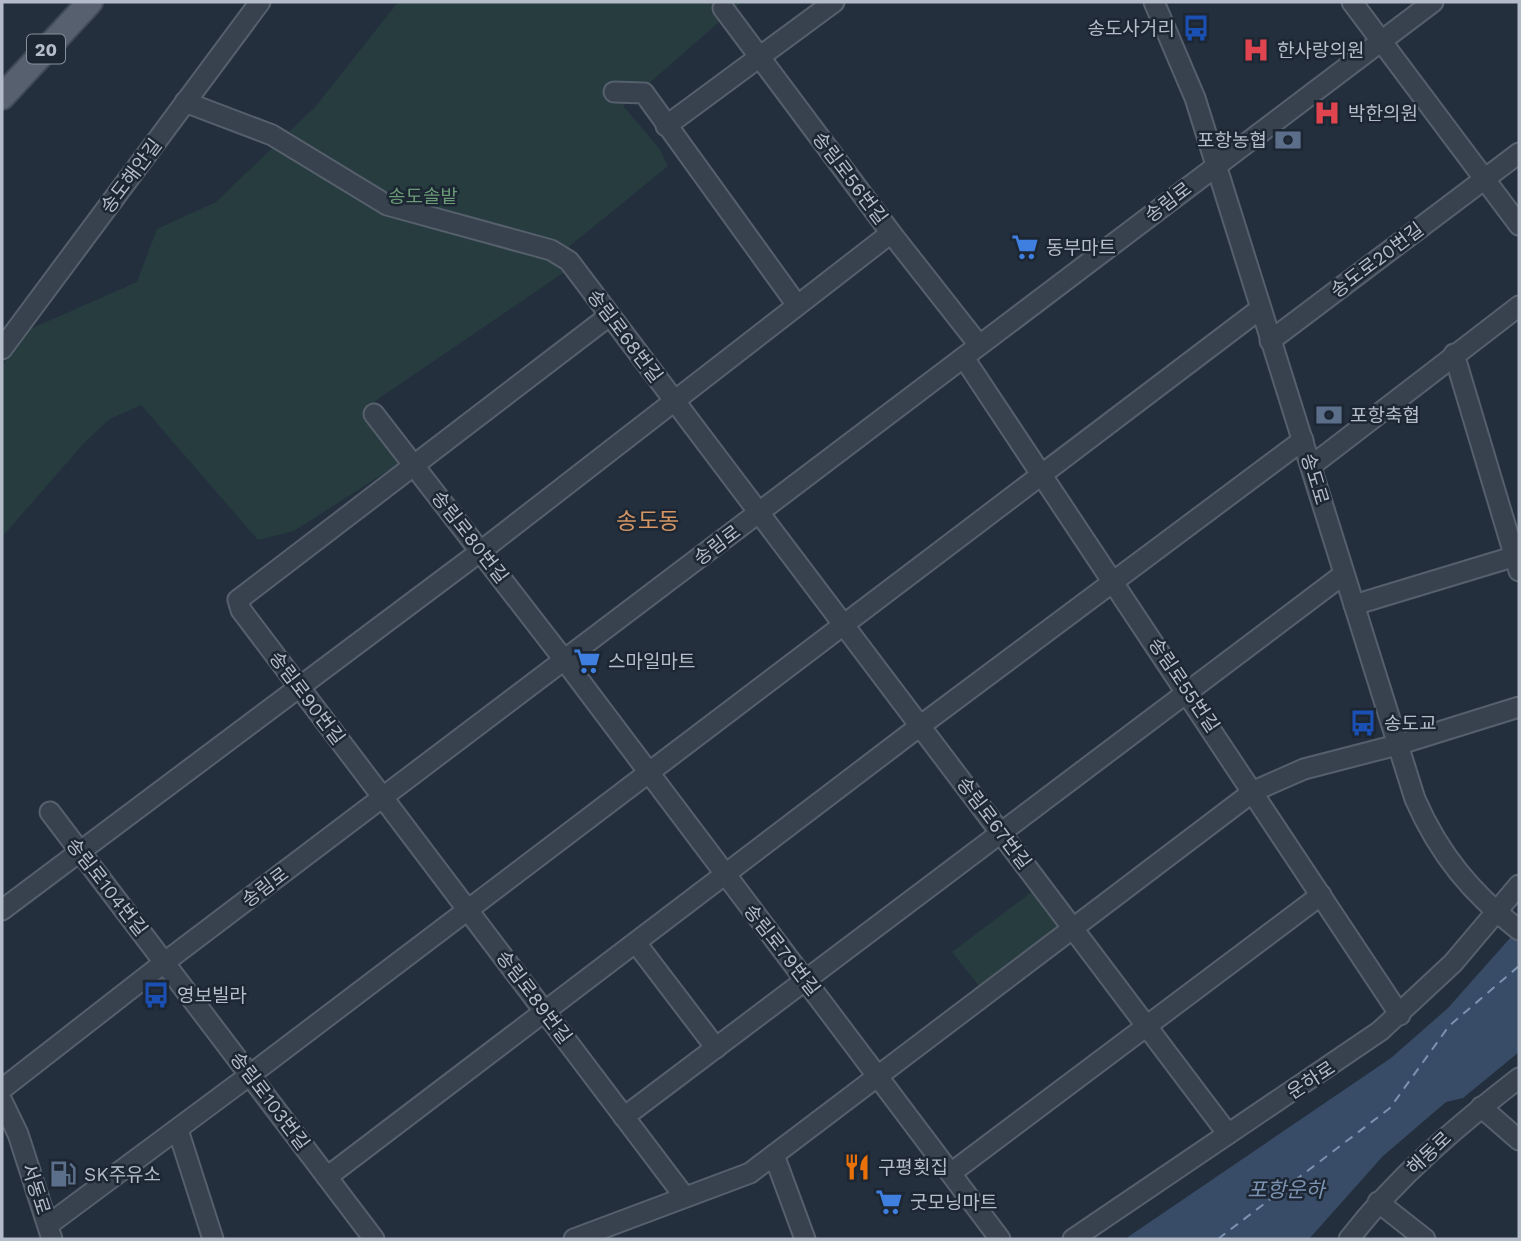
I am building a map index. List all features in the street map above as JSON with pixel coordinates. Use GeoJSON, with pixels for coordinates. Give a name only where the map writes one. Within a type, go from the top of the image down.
{"type":"FeatureCollection","features":[{"type":"Feature","properties":{"kind":"main road","name":"20"},"geometry":{"type":"LineString","coordinates":[[2,97],[90,2]]}},
{"type":"Feature","properties":{"kind":"street","name":"송도해안길"},"geometry":{"type":"LineString","coordinates":[[2,349],[260,2]]}},
{"type":"Feature","properties":{"kind":"street"},"geometry":{"type":"LineString","coordinates":[[666,126],[834,2]]}},
{"type":"Feature","properties":{"kind":"street","name":"송도로"},"geometry":{"type":"LineString","coordinates":[[1154,2],[1184,68],[1415,799],[1435,841],[1461,878],[1518,929]]}},
{"type":"Feature","properties":{"kind":"street"},"geometry":{"type":"LineString","coordinates":[[1352,2],[1519,225]]}},
{"type":"Feature","properties":{"kind":"street","name":"송림로"},"geometry":{"type":"LineString","coordinates":[[2,1090],[165,962],[1433,2]]}},
{"type":"Feature","properties":{"kind":"street","name":"송림로56번길"},"geometry":{"type":"LineString","coordinates":[[723,8],[891,233],[972,352]]}},
{"type":"Feature","properties":{"kind":"street"},"geometry":{"type":"LineString","coordinates":[[614,92],[644,93],[797,305]]}},
{"type":"Feature","properties":{"kind":"street","name":"송림로68번길"},"geometry":{"type":"LineString","coordinates":[[185,102],[272,135],[387,205],[561,254],[759,513]]}},
{"type":"Feature","properties":{"kind":"street","name":"송도로20번길"},"geometry":{"type":"LineString","coordinates":[[1270,341],[1519,153]]}},
{"type":"Feature","properties":{"kind":"street"},"geometry":{"type":"LineString","coordinates":[[2,910],[298,685],[481,551],[891,233]]}},
{"type":"Feature","properties":{"kind":"street"},"geometry":{"type":"LineString","coordinates":[[1311,466],[1519,306]]}},
{"type":"Feature","properties":{"kind":"street"},"geometry":{"type":"LineString","coordinates":[[50,1232],[250,1075],[1259,309]]}},
{"type":"Feature","properties":{"kind":"street"},"geometry":{"type":"LineString","coordinates":[[413,464],[609,316]]}},
{"type":"Feature","properties":{"kind":"street","name":"송림로55번길"},"geometry":{"type":"LineString","coordinates":[[972,352],[1041,474],[1254,791],[1400,1015]]}},
{"type":"Feature","properties":{"kind":"street"},"geometry":{"type":"LineString","coordinates":[[1354,605],[1518,561],[1454,354]]}},
{"type":"Feature","properties":{"kind":"street","name":"송림로80번길"},"geometry":{"type":"LineString","coordinates":[[374,414],[565,660]]}},
{"type":"Feature","properties":{"kind":"street"},"geometry":{"type":"LineString","coordinates":[[327,1177],[920,726],[1303,440]]}},
{"type":"Feature","properties":{"kind":"street","name":"송림로90번길"},"geometry":{"type":"LineString","coordinates":[[383,798],[241,610],[238,600],[413,464]]}},
{"type":"Feature","properties":{"kind":"street","name":"송림로67번길"},"geometry":{"type":"LineString","coordinates":[[759,513],[1228,1134]]}},
{"type":"Feature","properties":{"kind":"street"},"geometry":{"type":"LineString","coordinates":[[624,1116],[1344,574]]}},
{"type":"Feature","properties":{"kind":"street","name":"송림로79번길"},"geometry":{"type":"LineString","coordinates":[[565,660],[1000,1239]]}},
{"type":"Feature","properties":{"kind":"street"},"geometry":{"type":"LineString","coordinates":[[574,1239],[750,1173],[1254,791],[1304,769],[1397,745],[1519,707]]}},
{"type":"Feature","properties":{"kind":"street","name":"송림로89번길"},"geometry":{"type":"LineString","coordinates":[[383,798],[684,1196]]}},
{"type":"Feature","properties":{"kind":"street","name":"송림로104번길"},"geometry":{"type":"LineString","coordinates":[[50,812],[165,962]]}},
{"type":"Feature","properties":{"kind":"street","name":"운하로"},"geometry":{"type":"LineString","coordinates":[[1073,1239],[1332,1066],[1400,1015],[1453,964],[1519,885]]}},
{"type":"Feature","properties":{"kind":"street"},"geometry":{"type":"LineString","coordinates":[[951,1173],[1321,895]]}},
{"type":"Feature","properties":{"kind":"street"},"geometry":{"type":"LineString","coordinates":[[636,943],[716,1048]]}},
{"type":"Feature","properties":{"kind":"street","name":"송림로103번길"},"geometry":{"type":"LineString","coordinates":[[165,962],[374,1239]]}},
{"type":"Feature","properties":{"kind":"street","name":"해동로"},"geometry":{"type":"LineString","coordinates":[[1349,1239],[1378,1202],[1481,1107],[1519,1078]]}},
{"type":"Feature","properties":{"kind":"street","name":"서동로"},"geometry":{"type":"LineString","coordinates":[[2,1101],[15,1126],[50,1232]]}},
{"type":"Feature","properties":{"kind":"street"},"geometry":{"type":"LineString","coordinates":[[1481,1107],[1519,1140]]}},
{"type":"Feature","properties":{"kind":"street"},"geometry":{"type":"LineString","coordinates":[[178,1130],[213,1239]]}},
{"type":"Feature","properties":{"kind":"street"},"geometry":{"type":"LineString","coordinates":[[774,1154],[804,1239]]}},
{"type":"Feature","properties":{"kind":"street"},"geometry":{"type":"LineString","coordinates":[[1378,1202],[1425,1239]]}},
{"type":"Feature","properties":{"kind":"green space","name":"송도솔밭"},"geometry":{"type":"Polygon","coordinates":[[[398,2],[742,2],[623,106],[659,148],[668,166],[560,254],[569,269],[375,401],[400,463],[294,531],[258,540],[141,405],[110,419],[85,442],[2,537],[2,366],[28,330],[137,282],[157,229],[216,202],[316,106],[398,2]]]}},
{"type":"Feature","properties":{"kind":"green space"},"geometry":{"type":"Polygon","coordinates":[[[1037,888],[1067,929],[983,991],[952,952],[1037,888]]]}},
{"type":"Feature","properties":{"kind":"water","name":"포항운하"},"geometry":{"type":"Polygon","coordinates":[[[1519,928],[1519,1052],[1463,1098],[1446,1102],[1383,1156],[1309,1239],[1125,1239],[1391,1058],[1448,1008],[1519,928]]]}},
{"type":"Feature","properties":{"kind":"ferry route"},"geometry":{"type":"LineString","coordinates":[[1218,1239],[1390,1108],[1449,1026],[1519,966]]}},
{"type":"Feature","properties":{"kind":"place","name":"송도사거리"},"geometry":{"type":"Point","coordinates":[1196,28]}},
{"type":"Feature","properties":{"kind":"place","name":"한사랑의원"},"geometry":{"type":"Point","coordinates":[1256,50]}},
{"type":"Feature","properties":{"kind":"place","name":"박한의원"},"geometry":{"type":"Point","coordinates":[1327,113]}},
{"type":"Feature","properties":{"kind":"place","name":"포항농협"},"geometry":{"type":"Point","coordinates":[1288,140]}},
{"type":"Feature","properties":{"kind":"place","name":"동부마트"},"geometry":{"type":"Point","coordinates":[1025,247]}},
{"type":"Feature","properties":{"kind":"place","name":"포항축협"},"geometry":{"type":"Point","coordinates":[1329,415]}},
{"type":"Feature","properties":{"kind":"place","name":"스마일마트"},"geometry":{"type":"Point","coordinates":[587,661]}},
{"type":"Feature","properties":{"kind":"place","name":"송도교"},"geometry":{"type":"Point","coordinates":[1363,723]}},
{"type":"Feature","properties":{"kind":"place","name":"영보빌라"},"geometry":{"type":"Point","coordinates":[156,995]}},
{"type":"Feature","properties":{"kind":"place","name":"구평횟집"},"geometry":{"type":"Point","coordinates":[857,1167]}},
{"type":"Feature","properties":{"kind":"place","name":"SK주유소"},"geometry":{"type":"Point","coordinates":[63,1174]}},
{"type":"Feature","properties":{"kind":"place","name":"굿모닝마트"},"geometry":{"type":"Point","coordinates":[889,1202]}},
{"type":"Feature","properties":{"kind":"district","name":"송도동"},"geometry":{"type":"Point","coordinates":[648,521]}}]}
